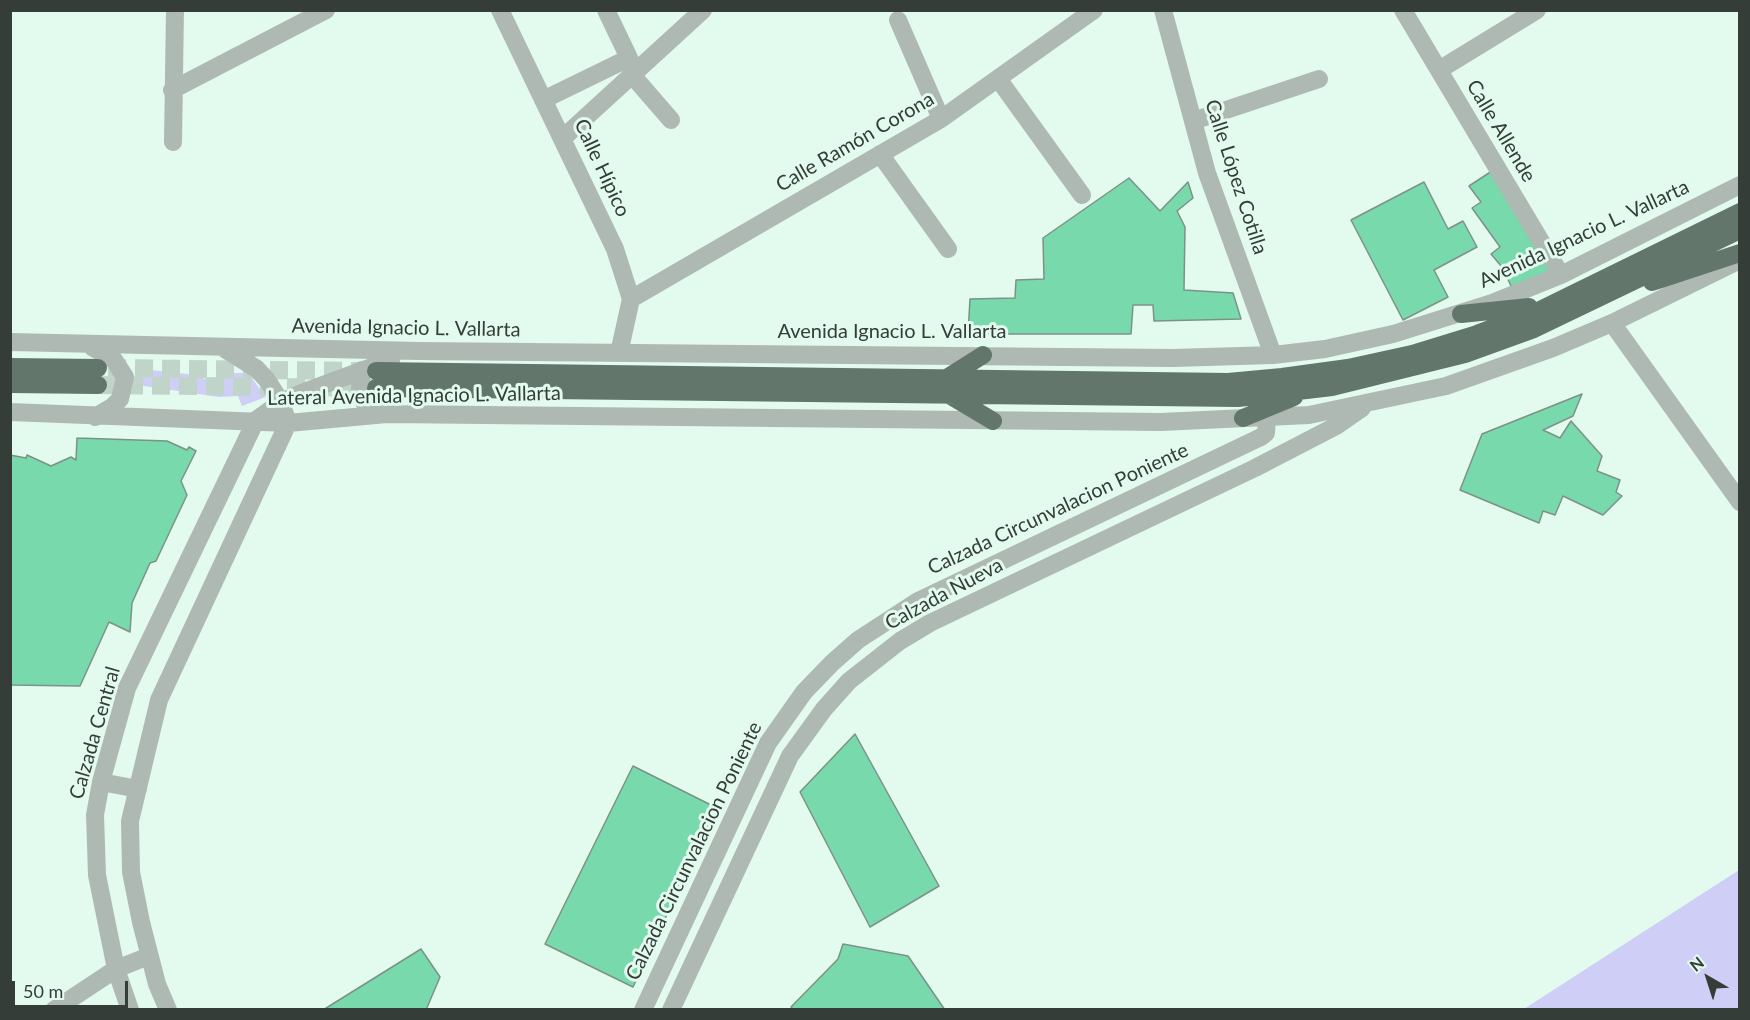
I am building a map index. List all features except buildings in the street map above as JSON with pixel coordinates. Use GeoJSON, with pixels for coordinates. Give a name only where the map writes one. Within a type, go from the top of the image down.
{"type":"FeatureCollection","features":[{"type":"Feature","properties":{"kind":"highway"},"geometry":{"type":"LineString","coordinates":[[947,387],[1228,382],[1348,368],[1412,354],[1466,337],[1549,305],[1740,212]]}},
{"type":"Feature","properties":{"kind":"highway"},"geometry":{"type":"LineString","coordinates":[[372,376],[947,387],[1238,398],[1313,389],[1397,373],[1464,354],[1534,328],[1740,230]]}},
{"type":"Feature","properties":{"kind":"highway"},"geometry":{"type":"LineString","coordinates":[[1607,295],[1691,271],[1740,253]]}},
{"type":"Feature","properties":{"kind":"highway"},"geometry":{"type":"LineString","coordinates":[[1461,314],[1549,305]]}},
{"type":"Feature","properties":{"kind":"highway"},"geometry":{"type":"LineString","coordinates":[[947,387],[983,355]]}},
{"type":"Feature","properties":{"kind":"highway"},"geometry":{"type":"LineString","coordinates":[[10,367],[98,377],[10,384]]}},
{"type":"Feature","properties":{"kind":"highway"},"geometry":{"type":"LineString","coordinates":[[947,387],[993,421]]}},
{"type":"Feature","properties":{"kind":"highway"},"geometry":{"type":"LineString","coordinates":[[1243,418],[1313,389]]}},
{"type":"Feature","properties":{"kind":"street"},"geometry":{"type":"LineString","coordinates":[[173,142],[175,10]]}},
{"type":"Feature","properties":{"kind":"street"},"geometry":{"type":"LineString","coordinates":[[172,90],[326,10]]}},
{"type":"Feature","properties":{"kind":"street","name":"Calle Hípico"},"geometry":{"type":"LineString","coordinates":[[500,10],[615,249],[631,299]]}},
{"type":"Feature","properties":{"kind":"street"},"geometry":{"type":"LineString","coordinates":[[606,10],[630,67],[671,120]]}},
{"type":"Feature","properties":{"kind":"street"},"geometry":{"type":"LineString","coordinates":[[563,138],[630,67],[703,10]]}},
{"type":"Feature","properties":{"kind":"street","name":"Calle Ramón Corona"},"geometry":{"type":"LineString","coordinates":[[631,299],[941,119],[999,80],[1094,10]]}},
{"type":"Feature","properties":{"kind":"street","name":"Calle López Cotilla"},"geometry":{"type":"LineString","coordinates":[[1163,10],[1207,173],[1273,356]]}},
{"type":"Feature","properties":{"kind":"street"},"geometry":{"type":"LineString","coordinates":[[1438,70],[1537,10]]}},
{"type":"Feature","properties":{"kind":"street","name":"Calle Allende"},"geometry":{"type":"LineString","coordinates":[[1406,11],[1438,70],[1561,275]]}},
{"type":"Feature","properties":{"kind":"street"},"geometry":{"type":"LineString","coordinates":[[898,20],[941,119]]}},
{"type":"Feature","properties":{"kind":"street"},"geometry":{"type":"LineString","coordinates":[[543,100],[630,67]]}},
{"type":"Feature","properties":{"kind":"street"},"geometry":{"type":"LineString","coordinates":[[1192,121],[1319,79]]}},
{"type":"Feature","properties":{"kind":"street"},"geometry":{"type":"LineString","coordinates":[[999,80],[1082,195]]}},
{"type":"Feature","properties":{"kind":"street"},"geometry":{"type":"LineString","coordinates":[[880,154],[948,249]]}},
{"type":"Feature","properties":{"kind":"street","name":"Avenida Ignacio L. Vallarta"},"geometry":{"type":"LineString","coordinates":[[10,342],[419,351],[1173,358],[1273,356],[1325,349],[1393,334],[1461,314],[1561,275],[1740,185]]}},
{"type":"Feature","properties":{"kind":"street"},"geometry":{"type":"LineString","coordinates":[[993,421],[1161,422],[1309,415],[1369,404],[1446,386],[1553,348],[1612,323],[1740,260]]}},
{"type":"Feature","properties":{"kind":"street"},"geometry":{"type":"LineString","coordinates":[[619,353],[631,299]]}},
{"type":"Feature","properties":{"kind":"street"},"geometry":{"type":"LineString","coordinates":[[1612,323],[1740,502]]}},
{"type":"Feature","properties":{"kind":"street"},"geometry":{"type":"LineString","coordinates":[[89,345],[114,360],[125,377],[120,399],[112,407],[95,417]]}},
{"type":"Feature","properties":{"kind":"street"},"geometry":{"type":"LineString","coordinates":[[168,1010],[149,956],[131,872],[130,821],[159,699],[288,423],[281,402],[257,369],[223,347]]}},
{"type":"Feature","properties":{"kind":"street"},"geometry":{"type":"LineString","coordinates":[[256,420],[281,402],[372,376],[419,351]]}},
{"type":"Feature","properties":{"kind":"street"},"geometry":{"type":"LineString","coordinates":[[372,376],[360,388],[364,402],[387,414]]}},
{"type":"Feature","properties":{"kind":"street","name":"Calzada Nueva"},"geometry":{"type":"LineString","coordinates":[[671,1010],[790,756],[824,709],[849,681],[904,639],[966,605],[1255,468],[1336,426],[1369,404]]}},
{"type":"Feature","properties":{"kind":"street","name":"Lateral Avenida Ignacio L. Vallarta"},"geometry":{"type":"LineString","coordinates":[[10,412],[288,423],[387,414],[993,421]]}},
{"type":"Feature","properties":{"kind":"street","name":"Calzada Circunvalacion Poniente"},"geometry":{"type":"LineString","coordinates":[[643,1010],[768,743],[804,693],[832,663],[886,620],[955,582],[1261,437],[1266,433],[1267,417]]}},
{"type":"Feature","properties":{"kind":"street","name":"Calzada Central"},"geometry":{"type":"LineString","coordinates":[[130,1010],[116,969],[97,875],[95,815],[101,782],[127,687],[256,420]]}},
{"type":"Feature","properties":{"kind":"street"},"geometry":{"type":"LineString","coordinates":[[1118,506],[1128,528]]}},
{"type":"Feature","properties":{"kind":"street"},"geometry":{"type":"LineString","coordinates":[[886,620],[904,639]]}},
{"type":"Feature","properties":{"kind":"street"},"geometry":{"type":"LineString","coordinates":[[101,782],[138,789]]}},
{"type":"Feature","properties":{"kind":"street"},"geometry":{"type":"LineString","coordinates":[[54,1010],[116,969],[149,956]]}},
{"type":"Feature","properties":{"kind":"shaded area"},"geometry":{"type":"Polygon","coordinates":[[[142,369],[196,375],[205,379],[226,376],[226,373],[248,373],[266,397],[242,406],[238,396],[219,397],[137,385],[142,369]]]}},
{"type":"Feature","properties":{"kind":"shaded area"},"geometry":{"type":"Polygon","coordinates":[[[1739,870],[1739,1009],[1524,1009],[1739,870]]]}},
{"type":"Feature","properties":{"kind":"tunnel"},"geometry":{"type":"LineString","coordinates":[[108,368],[359,371]]}},
{"type":"Feature","properties":{"kind":"tunnel"},"geometry":{"type":"LineString","coordinates":[[98,385],[376,388]]}}]}
